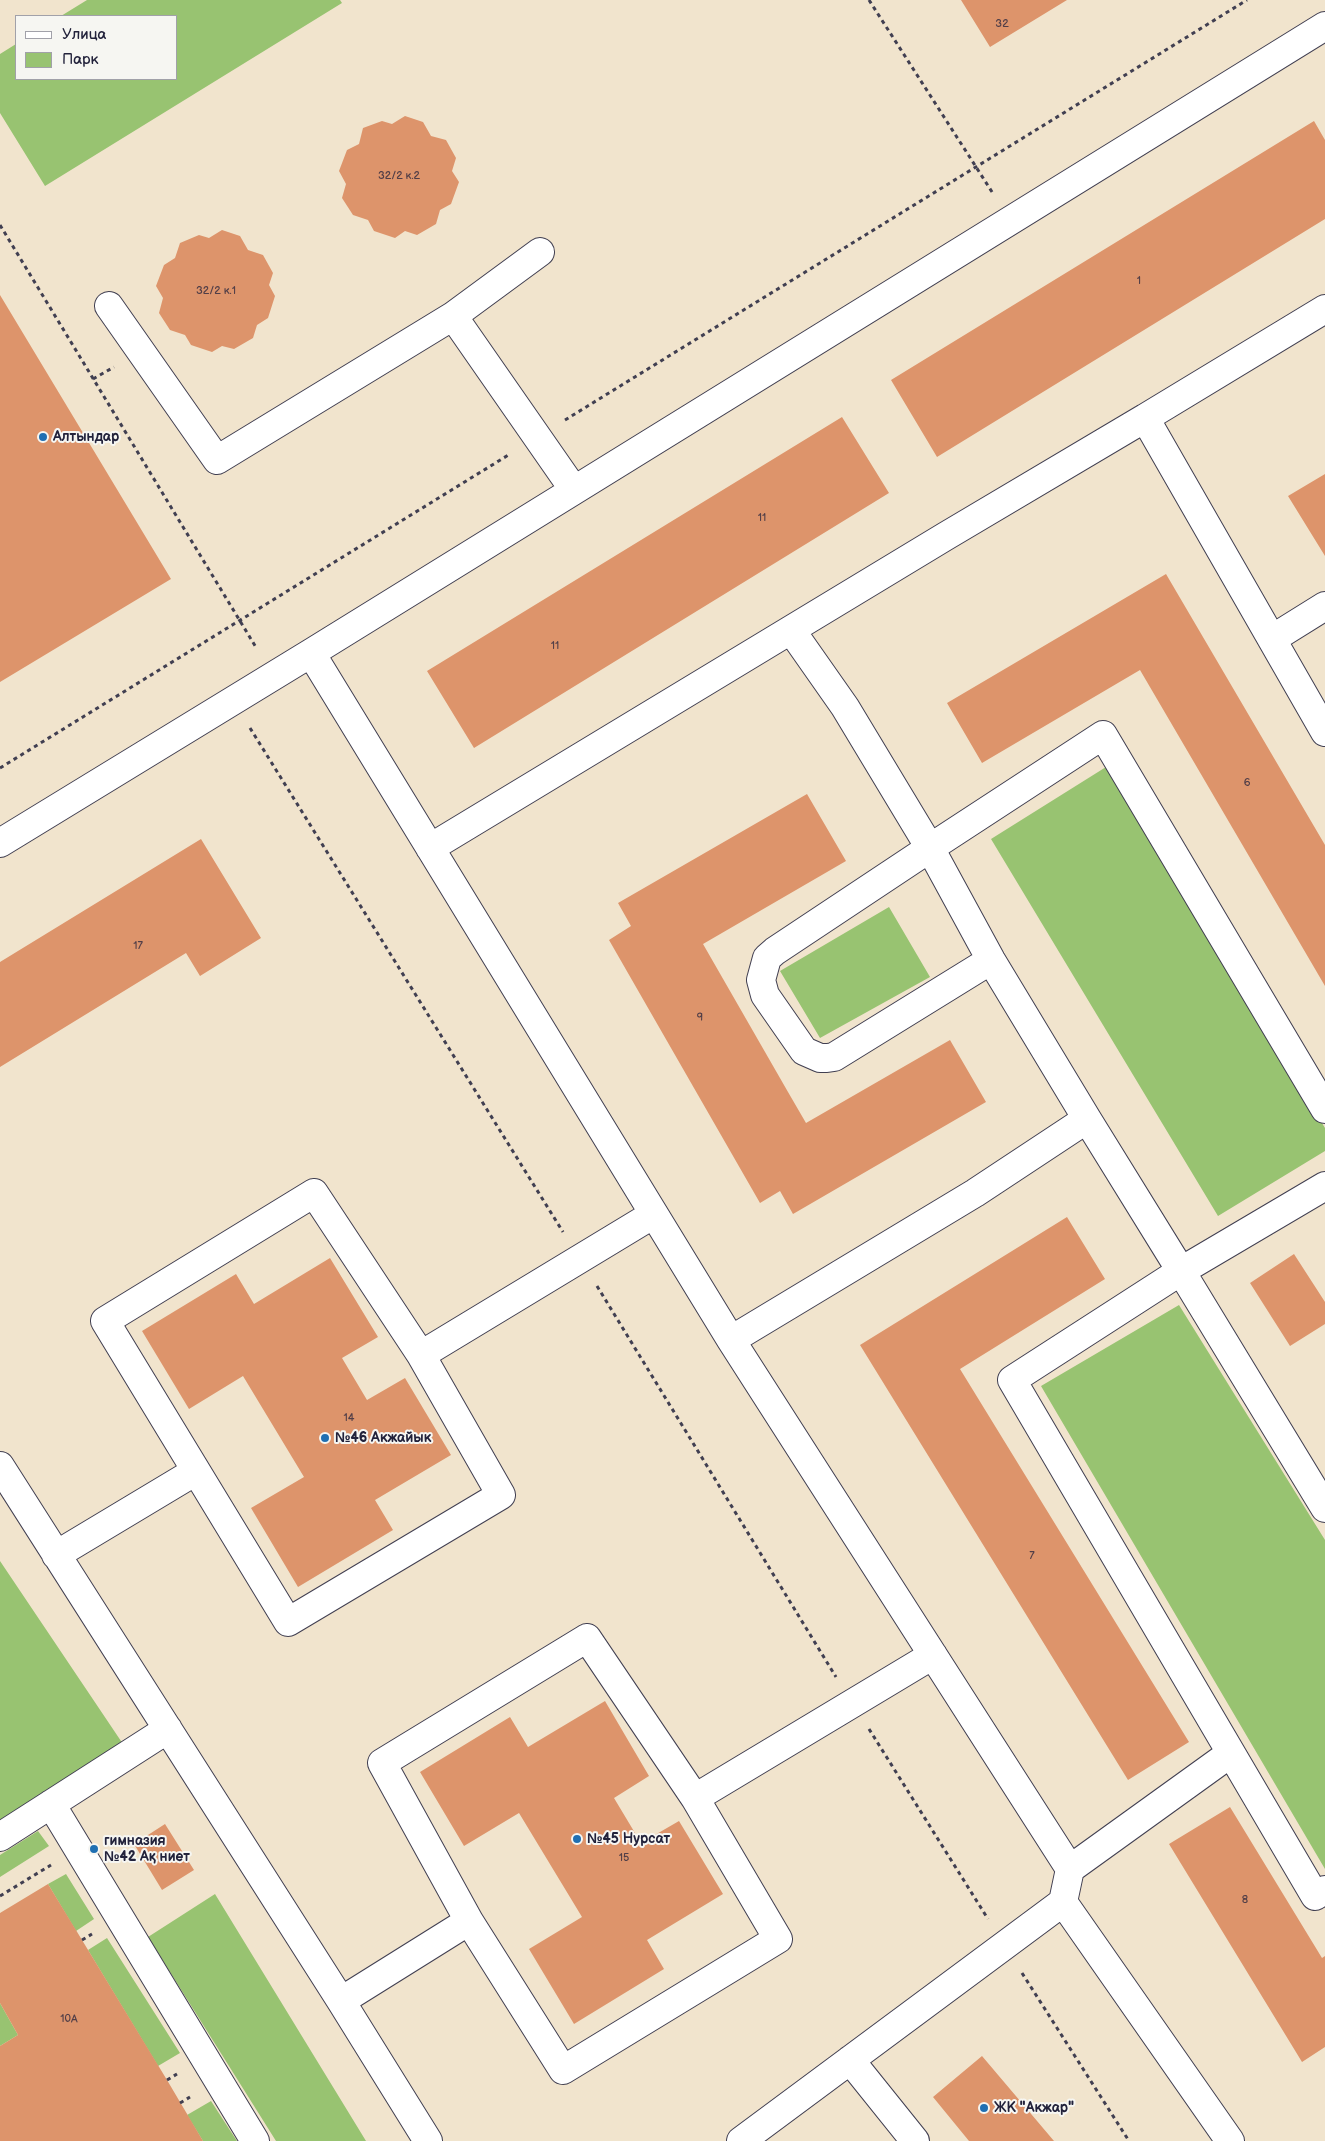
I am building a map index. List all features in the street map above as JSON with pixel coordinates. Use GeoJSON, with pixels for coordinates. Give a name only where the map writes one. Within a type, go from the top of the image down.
{"type":"FeatureCollection","features":[{"type":"Feature","properties":{"kind":"lane"},"geometry":{"type":"LineString","coordinates":[[0,843],[1324,28]]}},
{"type":"Feature","properties":{"kind":"lane"},"geometry":{"type":"LineString","coordinates":[[109,306],[217,460],[453,316],[540,252]]}},
{"type":"Feature","properties":{"kind":"lane"},"geometry":{"type":"LineString","coordinates":[[430,848],[1325,309]]}},
{"type":"Feature","properties":{"kind":"lane"},"geometry":{"type":"LineString","coordinates":[[453,316],[574,490]]}},
{"type":"Feature","properties":{"kind":"lane"},"geometry":{"type":"LineString","coordinates":[[1145,418],[1325,732]]}},
{"type":"Feature","properties":{"kind":"lane"},"geometry":{"type":"LineString","coordinates":[[1272,639],[1325,606]]}},
{"type":"Feature","properties":{"kind":"lane"},"geometry":{"type":"LineString","coordinates":[[791,630],[845,707],[930,848],[992,960],[1086,1119],[1325,1508]]}},
{"type":"Feature","properties":{"kind":"lane"},"geometry":{"type":"LineString","coordinates":[[311,653],[731,1340],[1070,1870]]}},
{"type":"Feature","properties":{"kind":"lane"},"geometry":{"type":"LineString","coordinates":[[992,960],[834,1057],[827,1058],[820,1058],[804,1051],[765,996],[761,980],[767,958],[775,951],[1103,735],[1325,1109]]}},
{"type":"Feature","properties":{"kind":"lane"},"geometry":{"type":"LineString","coordinates":[[731,1340],[975,1193],[1086,1119]]}},
{"type":"Feature","properties":{"kind":"lane"},"geometry":{"type":"LineString","coordinates":[[1325,1186],[1181,1271],[1012,1380],[1315,1896],[1325,1890]]}},
{"type":"Feature","properties":{"kind":"lane"},"geometry":{"type":"LineString","coordinates":[[314,1193],[421,1355],[501,1495],[288,1622],[105,1321],[314,1193]]}},
{"type":"Feature","properties":{"kind":"lane"},"geometry":{"type":"LineString","coordinates":[[421,1355],[654,1214]]}},
{"type":"Feature","properties":{"kind":"lane"},"geometry":{"type":"LineString","coordinates":[[0,1466],[428,2141]]}},
{"type":"Feature","properties":{"kind":"lane"},"geometry":{"type":"LineString","coordinates":[[56,1555],[196,1471]]}},
{"type":"Feature","properties":{"kind":"lane"},"geometry":{"type":"LineString","coordinates":[[588,1638],[695,1798],[778,1938],[563,2070],[470,1921],[382,1763],[588,1638]]}},
{"type":"Feature","properties":{"kind":"lane"},"geometry":{"type":"LineString","coordinates":[[695,1798],[933,1655]]}},
{"type":"Feature","properties":{"kind":"lane"},"geometry":{"type":"LineString","coordinates":[[0,1837],[168,1729]]}},
{"type":"Feature","properties":{"kind":"lane"},"geometry":{"type":"LineString","coordinates":[[741,2141],[1063,1902],[1070,1870],[1231,1753]]}},
{"type":"Feature","properties":{"kind":"lane"},"geometry":{"type":"LineString","coordinates":[[51,1804],[255,2141]]}},
{"type":"Feature","properties":{"kind":"lane"},"geometry":{"type":"LineString","coordinates":[[1063,1902],[1230,2141]]}},
{"type":"Feature","properties":{"kind":"lane"},"geometry":{"type":"LineString","coordinates":[[341,2001],[470,1921]]}},
{"type":"Feature","properties":{"kind":"lane"},"geometry":{"type":"LineString","coordinates":[[850,2060],[915,2141]]}},
{"type":"Feature","properties":{"kind":"path"},"geometry":{"type":"LineString","coordinates":[[869,0],[1010,221]]}},
{"type":"Feature","properties":{"kind":"path"},"geometry":{"type":"LineString","coordinates":[[0,768],[1247,0]]}},
{"type":"Feature","properties":{"kind":"path"},"geometry":{"type":"LineString","coordinates":[[0,225],[240,621]]}},
{"type":"Feature","properties":{"kind":"path"},"geometry":{"type":"LineString","coordinates":[[233,700],[579,1258],[852,1704],[1129,2141]]}},
{"type":"Feature","properties":{"kind":"path"},"geometry":{"type":"LineString","coordinates":[[0,1896],[58,1861]]}},
{"type":"Feature","properties":{"kind":"green space"},"geometry":{"type":"Polygon","coordinates":[[[87,0],[340,0],[342,3],[45,186],[0,113],[0,54],[15,45],[15,80],[178,80],[178,15],[63,15],[87,0]]]}},
{"type":"Feature","properties":{"kind":"green space"},"geometry":{"type":"Polygon","coordinates":[[[1106,767],[1325,1128],[1325,1151],[1218,1216],[991,839],[1106,767]]]}},
{"type":"Feature","properties":{"kind":"green space"},"geometry":{"type":"Polygon","coordinates":[[[889,907],[930,977],[820,1038],[780,971],[889,907]]]}},
{"type":"Feature","properties":{"kind":"green space"},"geometry":{"type":"Polygon","coordinates":[[[1179,1305],[1325,1540],[1325,1869],[1041,1386],[1179,1305]]]}},
{"type":"Feature","properties":{"kind":"green space"},"geometry":{"type":"Polygon","coordinates":[[[0,1561],[123,1744],[0,1821],[0,1561]]]}},
{"type":"Feature","properties":{"kind":"green space"},"geometry":{"type":"Polygon","coordinates":[[[38,1831],[49,1846],[0,1877],[0,1855],[38,1831]]]}},
{"type":"Feature","properties":{"kind":"green space"},"geometry":{"type":"Polygon","coordinates":[[[66,1874],[94,1919],[76,1931],[48,1884],[66,1874]]]}},
{"type":"Feature","properties":{"kind":"green space"},"geometry":{"type":"Polygon","coordinates":[[[215,1894],[366,2141],[276,2141],[148,1937],[215,1894]]]}},
{"type":"Feature","properties":{"kind":"green space"},"geometry":{"type":"Polygon","coordinates":[[[107,1938],[180,2053],[158,2066],[88,1950],[107,1938]]]}},
{"type":"Feature","properties":{"kind":"green space"},"geometry":{"type":"Polygon","coordinates":[[[0,2003],[18,2035],[0,2046],[0,2003]]]}},
{"type":"Feature","properties":{"kind":"green space"},"geometry":{"type":"Polygon","coordinates":[[[211,2101],[237,2141],[203,2141],[187,2115],[211,2101]]]}},
{"type":"Feature","properties":{"kind":"building"},"geometry":{"type":"Polygon","coordinates":[[[961,0],[1067,0],[990,47],[961,0]]]}},
{"type":"Feature","properties":{"kind":"building"},"geometry":{"type":"Polygon","coordinates":[[[405,116],[423,122],[431,136],[446,140],[456,158],[452,171],[459,182],[451,204],[440,210],[436,224],[417,235],[405,231],[395,238],[374,231],[368,220],[353,215],[342,198],[346,184],[339,171],[347,150],[359,144],[363,128],[382,121],[392,124],[405,116]]]}},
{"type":"Feature","properties":{"kind":"building"},"geometry":{"type":"Polygon","coordinates":[[[1314,121],[1325,140],[1325,219],[937,457],[891,380],[1314,121]]]}},
{"type":"Feature","properties":{"kind":"building"},"geometry":{"type":"Polygon","coordinates":[[[222,230],[240,236],[248,250],[263,255],[273,273],[269,285],[275,296],[268,318],[257,325],[253,338],[234,349],[222,346],[212,352],[191,345],[185,335],[170,330],[159,313],[163,298],[156,286],[164,265],[175,258],[180,243],[199,235],[209,238],[222,230]]]}},
{"type":"Feature","properties":{"kind":"building","name":"Алтындар"},"geometry":{"type":"Polygon","coordinates":[[[0,295],[171,579],[0,682],[0,295]]]}},
{"type":"Feature","properties":{"kind":"building"},"geometry":{"type":"Polygon","coordinates":[[[842,417],[889,493],[474,748],[427,671],[842,417]]]}},
{"type":"Feature","properties":{"kind":"building"},"geometry":{"type":"Polygon","coordinates":[[[1325,474],[1325,556],[1288,496],[1325,474]]]}},
{"type":"Feature","properties":{"kind":"building"},"geometry":{"type":"Polygon","coordinates":[[[1166,574],[1325,845],[1325,986],[1140,670],[982,763],[947,703],[1166,574]]]}},
{"type":"Feature","properties":{"kind":"building"},"geometry":{"type":"Polygon","coordinates":[[[807,794],[846,861],[703,944],[806,1123],[950,1040],[986,1102],[793,1214],[780,1191],[760,1203],[609,940],[631,926],[618,903],[807,794]]]}},
{"type":"Feature","properties":{"kind":"building"},"geometry":{"type":"Polygon","coordinates":[[[201,839],[261,938],[200,976],[186,953],[0,1067],[0,962],[201,839]]]}},
{"type":"Feature","properties":{"kind":"building"},"geometry":{"type":"Polygon","coordinates":[[[1067,1217],[1105,1279],[960,1369],[1189,1742],[1128,1780],[860,1345],[1067,1217]]]}},
{"type":"Feature","properties":{"kind":"building"},"geometry":{"type":"Polygon","coordinates":[[[1294,1254],[1325,1302],[1325,1324],[1290,1346],[1250,1283],[1294,1254]]]}},
{"type":"Feature","properties":{"kind":"building"},"geometry":{"type":"Polygon","coordinates":[[[330,1258],[378,1337],[342,1358],[367,1400],[405,1378],[451,1455],[375,1500],[393,1530],[298,1587],[251,1508],[304,1477],[243,1376],[189,1409],[142,1331],[236,1274],[254,1304],[330,1258]]]}},
{"type":"Feature","properties":{"kind":"building"},"geometry":{"type":"Polygon","coordinates":[[[605,1701],[649,1776],[614,1798],[641,1843],[679,1821],[723,1894],[647,1940],[664,1969],[574,2024],[529,1949],[582,1917],[519,1813],[464,1846],[420,1772],[510,1717],[528,1747],[605,1701]]]}},
{"type":"Feature","properties":{"kind":"building"},"geometry":{"type":"Polygon","coordinates":[[[1230,1807],[1322,1958],[1325,1956],[1325,2047],[1302,2062],[1169,1844],[1230,1807]]]}},
{"type":"Feature","properties":{"kind":"building"},"geometry":{"type":"Polygon","coordinates":[[[165,1824],[194,1870],[162,1890],[134,1844],[165,1824]]]}},
{"type":"Feature","properties":{"kind":"building"},"geometry":{"type":"Polygon","coordinates":[[[48,1884],[203,2141],[0,2141],[0,2046],[18,2035],[0,2003],[0,1913],[48,1884]]]}},
{"type":"Feature","properties":{"kind":"building","name":"ЖК \"Акжар\""},"geometry":{"type":"Polygon","coordinates":[[[982,2056],[1054,2141],[969,2141],[933,2097],[982,2056]]]}},
{"type":"Feature","properties":{"kind":"place","name":"Алтындар"},"geometry":{"type":"Point","coordinates":[43,437]}},
{"type":"Feature","properties":{"kind":"place","name":"№46 Акжайык"},"geometry":{"type":"Point","coordinates":[325,1438]}},
{"type":"Feature","properties":{"kind":"place","name":"№45 Нурсат"},"geometry":{"type":"Point","coordinates":[577,1839]}},
{"type":"Feature","properties":{"kind":"place","name":"гимназия №42 Ақ ниет"},"geometry":{"type":"Point","coordinates":[94,1849]}},
{"type":"Feature","properties":{"kind":"place","name":"ЖК \"Акжар\""},"geometry":{"type":"Point","coordinates":[984,2108]}}]}
